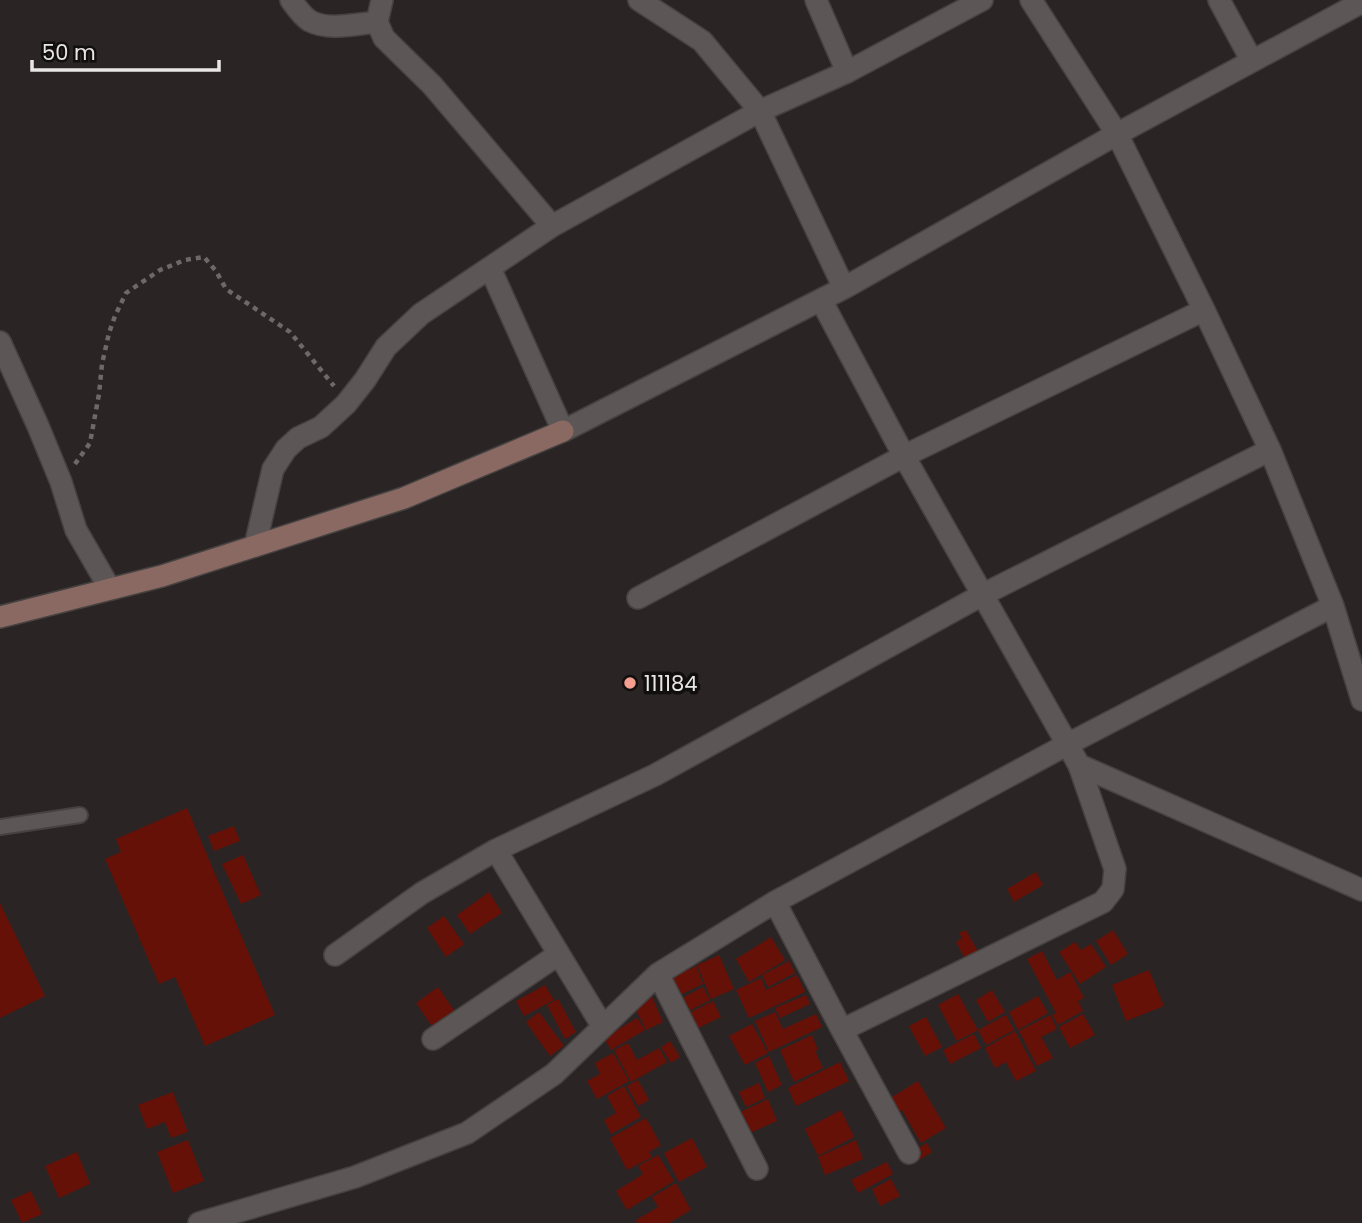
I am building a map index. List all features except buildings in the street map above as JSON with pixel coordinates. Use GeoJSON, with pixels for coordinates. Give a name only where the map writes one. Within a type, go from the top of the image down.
{"type":"FeatureCollection","features":[{"type":"Feature","properties":{"kind":"street"},"geometry":{"type":"LineString","coordinates":[[291,0],[310,20],[328,26],[377,22]]}},
{"type":"Feature","properties":{"kind":"street"},"geometry":{"type":"LineString","coordinates":[[382,0],[377,22],[384,38],[432,85],[552,226]]}},
{"type":"Feature","properties":{"kind":"street"},"geometry":{"type":"LineString","coordinates":[[639,0],[702,41],[760,111],[844,288]]}},
{"type":"Feature","properties":{"kind":"street"},"geometry":{"type":"LineString","coordinates":[[816,0],[847,72]]}},
{"type":"Feature","properties":{"kind":"street"},"geometry":{"type":"LineString","coordinates":[[255,546],[273,469],[286,449],[321,427],[346,404],[386,347],[421,314],[552,226],[760,111],[847,72],[982,0]]}},
{"type":"Feature","properties":{"kind":"street"},"geometry":{"type":"LineString","coordinates":[[1031,0],[1117,134],[1205,310],[1270,450],[1333,606],[1362,700]]}},
{"type":"Feature","properties":{"kind":"street"},"geometry":{"type":"LineString","coordinates":[[1219,0],[1252,61]]}},
{"type":"Feature","properties":{"kind":"street"},"geometry":{"type":"LineString","coordinates":[[0,617],[162,576],[404,498],[563,431],[844,288],[1117,134],[1362,2]]}},
{"type":"Feature","properties":{"kind":"street"},"geometry":{"type":"LineString","coordinates":[[490,268],[563,431]]}},
{"type":"Feature","properties":{"kind":"street"},"geometry":{"type":"LineString","coordinates":[[821,300],[904,456],[1079,765],[1115,869],[1113,889],[1103,902],[842,1030]]}},
{"type":"Feature","properties":{"kind":"street"},"geometry":{"type":"LineString","coordinates":[[638,598],[904,456],[1205,310]]}},
{"type":"Feature","properties":{"kind":"street"},"geometry":{"type":"LineString","coordinates":[[0,342],[61,482],[76,530],[110,589]]}},
{"type":"Feature","properties":{"kind":"street"},"geometry":{"type":"LineString","coordinates":[[335,955],[422,893],[496,850],[655,775],[982,595],[1270,450]]}},
{"type":"Feature","properties":{"kind":"street"},"geometry":{"type":"LineString","coordinates":[[199,1223],[355,1177],[467,1133],[554,1074],[658,974],[775,902],[1068,744],[1333,606]]}},
{"type":"Feature","properties":{"kind":"street"},"geometry":{"type":"LineString","coordinates":[[1079,765],[1362,890]]}},
{"type":"Feature","properties":{"kind":"street"},"geometry":{"type":"LineString","coordinates":[[496,850],[603,1027]]}},
{"type":"Feature","properties":{"kind":"street"},"geometry":{"type":"LineString","coordinates":[[775,902],[909,1153]]}},
{"type":"Feature","properties":{"kind":"street"},"geometry":{"type":"LineString","coordinates":[[433,1039],[559,954]]}},
{"type":"Feature","properties":{"kind":"street"},"geometry":{"type":"LineString","coordinates":[[658,974],[757,1169]]}},
{"type":"Feature","properties":{"kind":"lane"},"geometry":{"type":"LineString","coordinates":[[0,827],[80,815]]}},
{"type":"Feature","properties":{"kind":"path"},"geometry":{"type":"LineString","coordinates":[[61,482],[90,443],[109,333],[126,293],[160,270],[185,260],[204,257],[226,289],[290,332],[329,378],[346,404]]}},
{"type":"Feature","properties":{"kind":"place","name":"111184"},"geometry":{"type":"Point","coordinates":[630,683]}}]}
